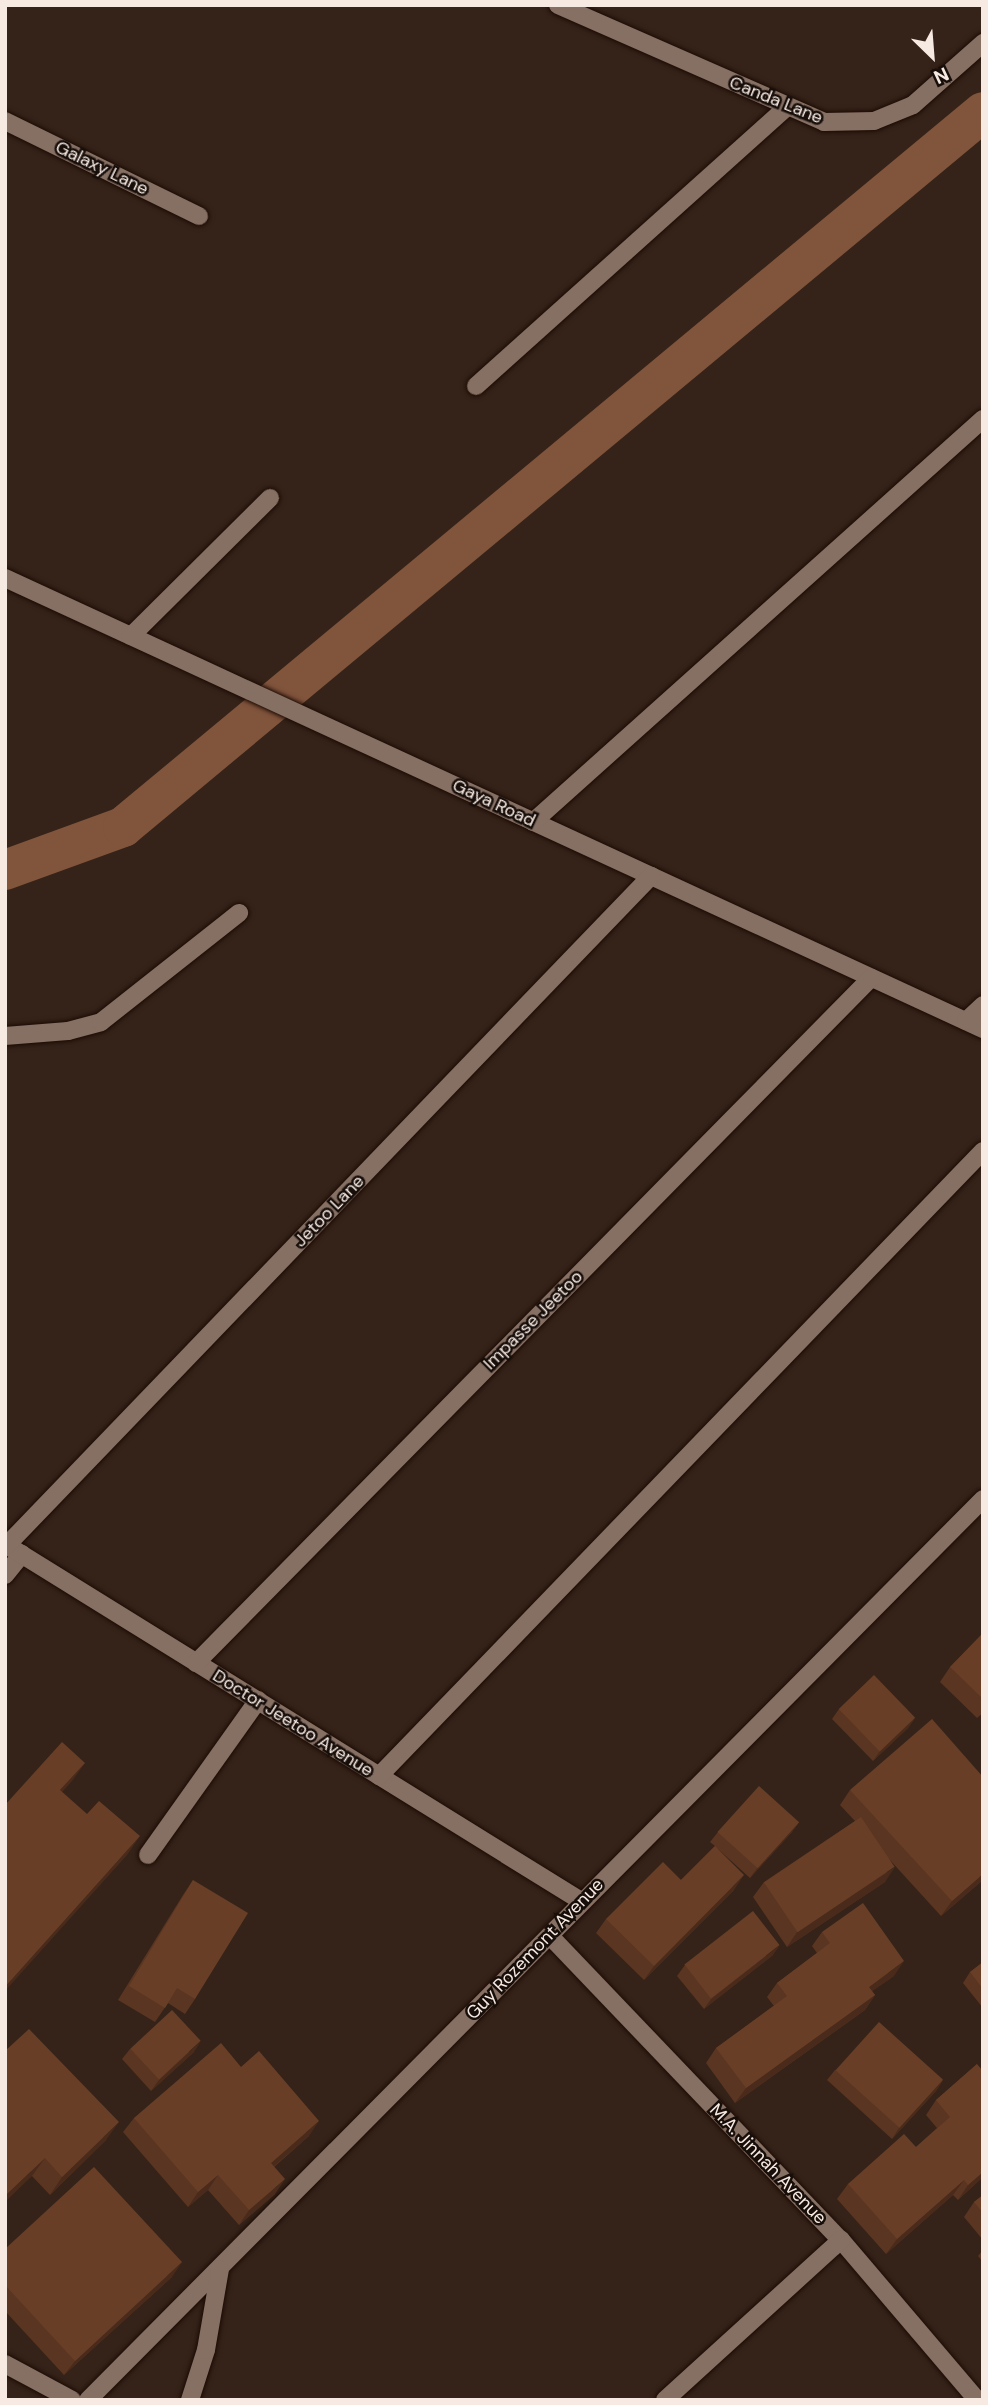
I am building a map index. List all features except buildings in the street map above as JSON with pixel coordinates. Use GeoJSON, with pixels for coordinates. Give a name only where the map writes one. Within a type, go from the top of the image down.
{"type":"FeatureCollection","features":[{"type":"Feature","properties":{"kind":"street","name":"Canda Lane"},"geometry":{"type":"LineString","coordinates":[[558,5],[824,122],[874,121],[913,105],[983,43]]}},
{"type":"Feature","properties":{"kind":"street"},"geometry":{"type":"LineString","coordinates":[[476,386],[788,106]]}},
{"type":"Feature","properties":{"kind":"street","name":"Galaxy Lane"},"geometry":{"type":"LineString","coordinates":[[5,121],[199,216]]}},
{"type":"Feature","properties":{"kind":"street"},"geometry":{"type":"LineString","coordinates":[[533,822],[983,419]]}},
{"type":"Feature","properties":{"kind":"street"},"geometry":{"type":"LineString","coordinates":[[131,636],[270,498]]}},
{"type":"Feature","properties":{"kind":"street","name":"Gaya Road"},"geometry":{"type":"LineString","coordinates":[[5,578],[983,1029]]}},
{"type":"Feature","properties":{"kind":"street","name":"Jetoo Lane"},"geometry":{"type":"LineString","coordinates":[[5,1575],[11,1548],[651,876]]}},
{"type":"Feature","properties":{"kind":"street"},"geometry":{"type":"LineString","coordinates":[[5,1036],[75,1030],[100,1022],[239,914]]}},
{"type":"Feature","properties":{"kind":"street","name":"Impasse Jeetoo"},"geometry":{"type":"LineString","coordinates":[[196,1662],[871,978]]}},
{"type":"Feature","properties":{"kind":"street"},"geometry":{"type":"LineString","coordinates":[[966,1021],[983,1005]]}},
{"type":"Feature","properties":{"kind":"street"},"geometry":{"type":"LineString","coordinates":[[379,1776],[983,1151]]}},
{"type":"Feature","properties":{"kind":"street","name":"Guy Rozemont Avenue"},"geometry":{"type":"LineString","coordinates":[[88,2400],[983,1499]]}},
{"type":"Feature","properties":{"kind":"street","name":"Doctor Jeetoo Avenue"},"geometry":{"type":"LineString","coordinates":[[11,1548],[581,1901]]}},
{"type":"Feature","properties":{"kind":"street"},"geometry":{"type":"LineString","coordinates":[[148,1855],[258,1700]]}},
{"type":"Feature","properties":{"kind":"street","name":"M.A. Jinnah Avenue"},"geometry":{"type":"LineString","coordinates":[[550,1936],[841,2240],[977,2400]]}},
{"type":"Feature","properties":{"kind":"street"},"geometry":{"type":"LineString","coordinates":[[665,2400],[841,2240]]}},
{"type":"Feature","properties":{"kind":"street"},"geometry":{"type":"LineString","coordinates":[[190,2400],[206,2350],[220,2269]]}},
{"type":"Feature","properties":{"kind":"street"},"geometry":{"type":"LineString","coordinates":[[5,2364],[72,2400]]}},
{"type":"Feature","properties":{"kind":"waterway"},"geometry":{"type":"LineString","coordinates":[[5,870],[123,827],[983,112]]}}]}
